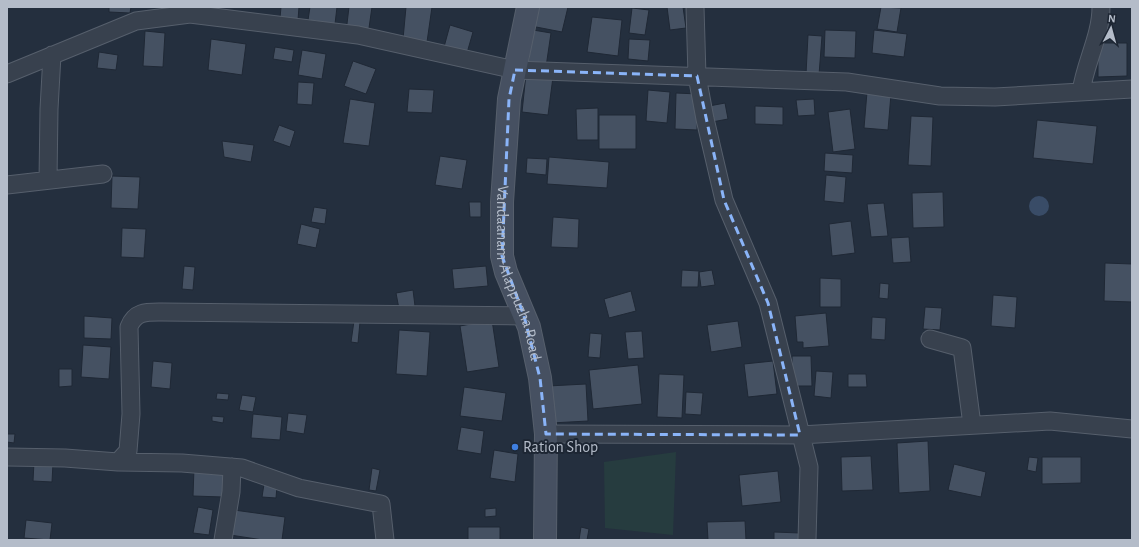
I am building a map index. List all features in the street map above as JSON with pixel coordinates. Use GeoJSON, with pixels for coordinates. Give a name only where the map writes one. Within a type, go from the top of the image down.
{"type":"FeatureCollection","features":[{"type":"Feature","properties":{"kind":"main road","name":"Vandaanam-Alappuzha Road"},"geometry":{"type":"LineString","coordinates":[[528,7],[509,99],[502,202],[502,256],[506,272],[529,327],[540,378],[546,434],[545,540]]}},
{"type":"Feature","properties":{"kind":"street"},"geometry":{"type":"LineString","coordinates":[[695,7],[697,76],[705,119],[724,200],[768,303],[809,467],[807,540]]}},
{"type":"Feature","properties":{"kind":"street"},"geometry":{"type":"LineString","coordinates":[[1081,92],[1084,74],[1101,22],[1101,7]]}},
{"type":"Feature","properties":{"kind":"street"},"geometry":{"type":"LineString","coordinates":[[7,74],[136,21],[190,14],[358,35],[515,70],[847,82],[940,96],[994,97],[1132,89]]}},
{"type":"Feature","properties":{"kind":"street"},"geometry":{"type":"LineString","coordinates":[[48,180],[48,109],[52,55]]}},
{"type":"Feature","properties":{"kind":"street"},"geometry":{"type":"LineString","coordinates":[[7,185],[102,174]]}},
{"type":"Feature","properties":{"kind":"street"},"geometry":{"type":"LineString","coordinates":[[118,462],[128,451],[131,414],[129,327],[131,320],[138,314],[162,312],[524,316]]}},
{"type":"Feature","properties":{"kind":"street"},"geometry":{"type":"LineString","coordinates":[[930,339],[962,348],[972,425]]}},
{"type":"Feature","properties":{"kind":"street"},"geometry":{"type":"LineString","coordinates":[[546,434],[800,435],[1050,421],[1132,429]]}},
{"type":"Feature","properties":{"kind":"street"},"geometry":{"type":"LineString","coordinates":[[7,457],[182,463],[242,468],[299,488],[381,504],[385,540]]}},
{"type":"Feature","properties":{"kind":"street"},"geometry":{"type":"LineString","coordinates":[[223,540],[232,467]]}},
{"type":"Feature","properties":{"kind":"highlighted area"},"geometry":{"type":"Polygon","coordinates":[[[515,70],[697,76],[724,200],[768,303],[800,435],[546,434],[540,378],[524,316],[502,256],[509,99],[515,70]]]}},
{"type":"Feature","properties":{"kind":"green space"},"geometry":{"type":"Polygon","coordinates":[[[676,452],[673,535],[605,528],[604,462],[676,452]]]}},
{"type":"Feature","properties":{"kind":"water"},"geometry":{"type":"Polygon","coordinates":[[[1039,196],[1046,199],[1049,206],[1046,213],[1039,216],[1032,213],[1029,206],[1032,199],[1039,196]]]}},
{"type":"Feature","properties":{"kind":"building"},"geometry":{"type":"Polygon","coordinates":[[[109,7],[131,7],[130,13],[109,12],[109,7]]]}},
{"type":"Feature","properties":{"kind":"building"},"geometry":{"type":"Polygon","coordinates":[[[281,7],[299,7],[298,20],[280,18],[281,7]]]}},
{"type":"Feature","properties":{"kind":"building"},"geometry":{"type":"Polygon","coordinates":[[[310,7],[337,7],[335,24],[308,20],[310,7]]]}},
{"type":"Feature","properties":{"kind":"building"},"geometry":{"type":"Polygon","coordinates":[[[349,7],[372,7],[368,35],[346,32],[349,7]]]}},
{"type":"Feature","properties":{"kind":"building"},"geometry":{"type":"Polygon","coordinates":[[[406,7],[432,7],[427,42],[403,39],[406,7]]]}},
{"type":"Feature","properties":{"kind":"building"},"geometry":{"type":"Polygon","coordinates":[[[535,7],[568,7],[562,32],[531,26],[535,7]]]}},
{"type":"Feature","properties":{"kind":"building"},"geometry":{"type":"Polygon","coordinates":[[[667,7],[683,7],[686,28],[670,30],[667,7]]]}},
{"type":"Feature","properties":{"kind":"building"},"geometry":{"type":"Polygon","coordinates":[[[881,7],[901,8],[897,32],[877,29],[881,7]]]}},
{"type":"Feature","properties":{"kind":"building"},"geometry":{"type":"Polygon","coordinates":[[[632,8],[649,10],[645,35],[629,33],[632,8]]]}},
{"type":"Feature","properties":{"kind":"building"},"geometry":{"type":"Polygon","coordinates":[[[592,17],[622,20],[618,56],[587,52],[592,17]]]}},
{"type":"Feature","properties":{"kind":"building"},"geometry":{"type":"Polygon","coordinates":[[[450,25],[473,32],[467,53],[444,47],[450,25]]]}},
{"type":"Feature","properties":{"kind":"building"},"geometry":{"type":"Polygon","coordinates":[[[533,30],[551,33],[546,67],[528,64],[533,30]]]}},
{"type":"Feature","properties":{"kind":"building"},"geometry":{"type":"Polygon","coordinates":[[[825,30],[856,31],[855,58],[824,57],[825,30]]]}},
{"type":"Feature","properties":{"kind":"building"},"geometry":{"type":"Polygon","coordinates":[[[874,30],[907,34],[904,57],[872,53],[874,30]]]}},
{"type":"Feature","properties":{"kind":"building"},"geometry":{"type":"Polygon","coordinates":[[[145,31],[165,33],[163,67],[143,66],[145,31]]]}},
{"type":"Feature","properties":{"kind":"building"},"geometry":{"type":"Polygon","coordinates":[[[808,35],[822,36],[819,75],[806,74],[808,35]]]}},
{"type":"Feature","properties":{"kind":"building"},"geometry":{"type":"Polygon","coordinates":[[[211,39],[246,44],[242,75],[208,70],[211,39]]]}},
{"type":"Feature","properties":{"kind":"building"},"geometry":{"type":"Polygon","coordinates":[[[629,39],[650,40],[648,61],[628,59],[629,39]]]}},
{"type":"Feature","properties":{"kind":"building"},"geometry":{"type":"Polygon","coordinates":[[[1098,43],[1127,43],[1127,76],[1098,77],[1098,43]]]}},
{"type":"Feature","properties":{"kind":"building"},"geometry":{"type":"Polygon","coordinates":[[[275,47],[294,50],[292,62],[273,59],[275,47]]]}},
{"type":"Feature","properties":{"kind":"building"},"geometry":{"type":"Polygon","coordinates":[[[302,50],[326,54],[322,79],[298,75],[302,50]]]}},
{"type":"Feature","properties":{"kind":"building"},"geometry":{"type":"Polygon","coordinates":[[[99,52],[118,55],[116,70],[97,68],[99,52]]]}},
{"type":"Feature","properties":{"kind":"building"},"geometry":{"type":"Polygon","coordinates":[[[353,61],[376,69],[366,94],[344,86],[353,61]]]}},
{"type":"Feature","properties":{"kind":"building"},"geometry":{"type":"Polygon","coordinates":[[[526,74],[553,77],[548,115],[522,112],[526,74]]]}},
{"type":"Feature","properties":{"kind":"building"},"geometry":{"type":"Polygon","coordinates":[[[298,82],[314,83],[312,105],[297,104],[298,82]]]}},
{"type":"Feature","properties":{"kind":"building"},"geometry":{"type":"Polygon","coordinates":[[[409,89],[434,90],[432,113],[407,112],[409,89]]]}},
{"type":"Feature","properties":{"kind":"building"},"geometry":{"type":"Polygon","coordinates":[[[648,90],[670,92],[667,123],[646,121],[648,90]]]}},
{"type":"Feature","properties":{"kind":"building"},"geometry":{"type":"Polygon","coordinates":[[[867,92],[891,94],[888,130],[864,128],[867,92]]]}},
{"type":"Feature","properties":{"kind":"building"},"geometry":{"type":"Polygon","coordinates":[[[676,93],[698,94],[697,130],[675,129],[676,93]]]}},
{"type":"Feature","properties":{"kind":"building"},"geometry":{"type":"Polygon","coordinates":[[[350,99],[375,103],[369,146],[343,143],[350,99]]]}},
{"type":"Feature","properties":{"kind":"building"},"geometry":{"type":"Polygon","coordinates":[[[814,99],[815,115],[798,116],[796,100],[814,99]]]}},
{"type":"Feature","properties":{"kind":"building"},"geometry":{"type":"Polygon","coordinates":[[[725,103],[728,119],[712,122],[709,106],[725,103]]]}},
{"type":"Feature","properties":{"kind":"building"},"geometry":{"type":"Polygon","coordinates":[[[755,106],[783,107],[783,125],[755,124],[755,106]]]}},
{"type":"Feature","properties":{"kind":"building"},"geometry":{"type":"Polygon","coordinates":[[[598,108],[598,140],[577,140],[576,109],[598,108]]]}},
{"type":"Feature","properties":{"kind":"building"},"geometry":{"type":"Polygon","coordinates":[[[850,109],[855,149],[833,152],[828,112],[850,109]]]}},
{"type":"Feature","properties":{"kind":"building"},"geometry":{"type":"Polygon","coordinates":[[[599,115],[636,115],[636,149],[599,149],[599,115]]]}},
{"type":"Feature","properties":{"kind":"building"},"geometry":{"type":"Polygon","coordinates":[[[911,116],[933,117],[931,166],[908,165],[911,116]]]}},
{"type":"Feature","properties":{"kind":"building"},"geometry":{"type":"Polygon","coordinates":[[[1037,120],[1097,126],[1093,164],[1033,158],[1037,120]]]}},
{"type":"Feature","properties":{"kind":"building"},"geometry":{"type":"Polygon","coordinates":[[[279,125],[295,131],[290,147],[273,141],[279,125]]]}},
{"type":"Feature","properties":{"kind":"building"},"geometry":{"type":"Polygon","coordinates":[[[222,141],[254,145],[251,162],[224,157],[222,141]]]}},
{"type":"Feature","properties":{"kind":"building"},"geometry":{"type":"Polygon","coordinates":[[[825,153],[853,155],[852,173],[824,171],[825,153]]]}},
{"type":"Feature","properties":{"kind":"building"},"geometry":{"type":"Polygon","coordinates":[[[440,156],[467,160],[462,189],[435,185],[440,156]]]}},
{"type":"Feature","properties":{"kind":"building"},"geometry":{"type":"Polygon","coordinates":[[[549,157],[609,162],[607,188],[547,184],[549,157]]]}},
{"type":"Feature","properties":{"kind":"building"},"geometry":{"type":"Polygon","coordinates":[[[527,158],[547,159],[546,175],[526,173],[527,158]]]}},
{"type":"Feature","properties":{"kind":"building"},"geometry":{"type":"Polygon","coordinates":[[[826,175],[846,177],[844,203],[824,201],[826,175]]]}},
{"type":"Feature","properties":{"kind":"building"},"geometry":{"type":"Polygon","coordinates":[[[112,176],[140,177],[138,209],[111,208],[112,176]]]}},
{"type":"Feature","properties":{"kind":"building"},"geometry":{"type":"Polygon","coordinates":[[[943,192],[944,227],[913,228],[912,193],[943,192]]]}},
{"type":"Feature","properties":{"kind":"building"},"geometry":{"type":"Polygon","coordinates":[[[469,202],[481,202],[481,217],[470,217],[469,202]]]}},
{"type":"Feature","properties":{"kind":"building"},"geometry":{"type":"Polygon","coordinates":[[[884,203],[888,236],[871,237],[867,204],[884,203]]]}},
{"type":"Feature","properties":{"kind":"building"},"geometry":{"type":"Polygon","coordinates":[[[314,207],[327,209],[325,224],[311,222],[314,207]]]}},
{"type":"Feature","properties":{"kind":"building"},"geometry":{"type":"Polygon","coordinates":[[[553,217],[579,219],[578,248],[551,247],[553,217]]]}},
{"type":"Feature","properties":{"kind":"building"},"geometry":{"type":"Polygon","coordinates":[[[851,221],[855,253],[832,256],[829,224],[851,221]]]}},
{"type":"Feature","properties":{"kind":"building"},"geometry":{"type":"Polygon","coordinates":[[[301,224],[320,229],[316,248],[297,244],[301,224]]]}},
{"type":"Feature","properties":{"kind":"building"},"geometry":{"type":"Polygon","coordinates":[[[122,228],[146,229],[144,258],[121,257],[122,228]]]}},
{"type":"Feature","properties":{"kind":"building"},"geometry":{"type":"Polygon","coordinates":[[[909,237],[911,262],[893,263],[891,238],[909,237]]]}},
{"type":"Feature","properties":{"kind":"building"},"geometry":{"type":"Polygon","coordinates":[[[1105,263],[1132,264],[1132,302],[1104,301],[1105,263]]]}},
{"type":"Feature","properties":{"kind":"building"},"geometry":{"type":"Polygon","coordinates":[[[184,266],[195,267],[193,290],[182,289],[184,266]]]}},
{"type":"Feature","properties":{"kind":"building"},"geometry":{"type":"Polygon","coordinates":[[[486,266],[488,286],[454,289],[452,269],[486,266]]]}},
{"type":"Feature","properties":{"kind":"building"},"geometry":{"type":"Polygon","coordinates":[[[682,270],[699,271],[698,287],[681,287],[682,270]]]}},
{"type":"Feature","properties":{"kind":"building"},"geometry":{"type":"Polygon","coordinates":[[[712,270],[715,285],[701,287],[699,272],[712,270]]]}},
{"type":"Feature","properties":{"kind":"building"},"geometry":{"type":"Polygon","coordinates":[[[820,278],[841,279],[841,307],[820,307],[820,278]]]}},
{"type":"Feature","properties":{"kind":"building"},"geometry":{"type":"Polygon","coordinates":[[[880,283],[889,284],[888,299],[879,298],[880,283]]]}},
{"type":"Feature","properties":{"kind":"building"},"geometry":{"type":"Polygon","coordinates":[[[413,290],[415,306],[399,309],[396,293],[413,290]]]}},
{"type":"Feature","properties":{"kind":"building"},"geometry":{"type":"Polygon","coordinates":[[[631,291],[636,311],[609,318],[604,299],[631,291]]]}},
{"type":"Feature","properties":{"kind":"building"},"geometry":{"type":"Polygon","coordinates":[[[993,295],[1017,297],[1015,328],[991,326],[993,295]]]}},
{"type":"Feature","properties":{"kind":"building"},"geometry":{"type":"Polygon","coordinates":[[[925,307],[942,308],[940,330],[923,329],[925,307]]]}},
{"type":"Feature","properties":{"kind":"building"},"geometry":{"type":"Polygon","coordinates":[[[826,313],[829,346],[803,348],[803,342],[797,342],[795,316],[826,313]]]}},
{"type":"Feature","properties":{"kind":"building"},"geometry":{"type":"Polygon","coordinates":[[[84,316],[112,318],[111,339],[84,338],[84,316]]]}},
{"type":"Feature","properties":{"kind":"building"},"geometry":{"type":"Polygon","coordinates":[[[872,317],[886,318],[885,340],[871,339],[872,317]]]}},
{"type":"Feature","properties":{"kind":"building"},"geometry":{"type":"Polygon","coordinates":[[[492,320],[499,367],[467,372],[460,326],[492,320]]]}},
{"type":"Feature","properties":{"kind":"building"},"geometry":{"type":"Polygon","coordinates":[[[354,321],[360,322],[358,343],[351,342],[354,321]]]}},
{"type":"Feature","properties":{"kind":"building"},"geometry":{"type":"Polygon","coordinates":[[[738,321],[742,347],[711,352],[707,325],[738,321]]]}},
{"type":"Feature","properties":{"kind":"building"},"geometry":{"type":"Polygon","coordinates":[[[399,330],[430,332],[427,376],[396,374],[399,330]]]}},
{"type":"Feature","properties":{"kind":"building"},"geometry":{"type":"Polygon","coordinates":[[[642,331],[644,358],[628,359],[625,332],[642,331]]]}},
{"type":"Feature","properties":{"kind":"building"},"geometry":{"type":"Polygon","coordinates":[[[590,333],[602,334],[600,358],[588,357],[590,333]]]}},
{"type":"Feature","properties":{"kind":"building"},"geometry":{"type":"Polygon","coordinates":[[[83,345],[111,347],[109,379],[81,377],[83,345]]]}},
{"type":"Feature","properties":{"kind":"building"},"geometry":{"type":"Polygon","coordinates":[[[792,356],[811,356],[812,386],[792,386],[792,356]]]}},
{"type":"Feature","properties":{"kind":"building"},"geometry":{"type":"Polygon","coordinates":[[[153,361],[172,363],[170,389],[151,387],[153,361]]]}},
{"type":"Feature","properties":{"kind":"building"},"geometry":{"type":"Polygon","coordinates":[[[773,361],[777,394],[748,397],[744,364],[773,361]]]}},
{"type":"Feature","properties":{"kind":"building"},"geometry":{"type":"Polygon","coordinates":[[[638,365],[642,404],[593,409],[589,370],[638,365]]]}},
{"type":"Feature","properties":{"kind":"building"},"geometry":{"type":"Polygon","coordinates":[[[59,369],[72,369],[72,386],[59,387],[59,369]]]}},
{"type":"Feature","properties":{"kind":"building"},"geometry":{"type":"Polygon","coordinates":[[[816,371],[833,372],[831,398],[814,396],[816,371]]]}},
{"type":"Feature","properties":{"kind":"building"},"geometry":{"type":"Polygon","coordinates":[[[659,374],[684,375],[682,418],[657,417],[659,374]]]}},
{"type":"Feature","properties":{"kind":"building"},"geometry":{"type":"Polygon","coordinates":[[[848,374],[866,374],[867,387],[848,387],[848,374]]]}},
{"type":"Feature","properties":{"kind":"building"},"geometry":{"type":"Polygon","coordinates":[[[586,384],[588,421],[551,423],[548,386],[586,384]]]}},
{"type":"Feature","properties":{"kind":"building"},"geometry":{"type":"Polygon","coordinates":[[[464,387],[506,393],[502,421],[460,416],[464,387]]]}},
{"type":"Feature","properties":{"kind":"building"},"geometry":{"type":"Polygon","coordinates":[[[686,392],[703,393],[701,415],[685,414],[686,392]]]}},
{"type":"Feature","properties":{"kind":"building"},"geometry":{"type":"Polygon","coordinates":[[[217,393],[229,394],[228,400],[216,399],[217,393]]]}},
{"type":"Feature","properties":{"kind":"building"},"geometry":{"type":"Polygon","coordinates":[[[242,395],[256,397],[253,412],[239,410],[242,395]]]}},
{"type":"Feature","properties":{"kind":"building"},"geometry":{"type":"Polygon","coordinates":[[[288,413],[307,415],[304,434],[286,431],[288,413]]]}},
{"type":"Feature","properties":{"kind":"building"},"geometry":{"type":"Polygon","coordinates":[[[253,414],[282,417],[280,440],[251,438],[253,414]]]}},
{"type":"Feature","properties":{"kind":"building"},"geometry":{"type":"Polygon","coordinates":[[[212,416],[224,417],[223,423],[212,421],[212,416]]]}},
{"type":"Feature","properties":{"kind":"building"},"geometry":{"type":"Polygon","coordinates":[[[461,427],[484,431],[481,454],[457,450],[461,427]]]}},
{"type":"Feature","properties":{"kind":"building"},"geometry":{"type":"Polygon","coordinates":[[[7,434],[15,434],[14,443],[7,442],[7,434]]]}},
{"type":"Feature","properties":{"kind":"building"},"geometry":{"type":"Polygon","coordinates":[[[928,441],[930,491],[899,493],[897,443],[928,441]]]}},
{"type":"Feature","properties":{"kind":"building"},"geometry":{"type":"Polygon","coordinates":[[[494,450],[518,454],[515,482],[490,478],[494,450]]]}},
{"type":"Feature","properties":{"kind":"building"},"geometry":{"type":"Polygon","coordinates":[[[871,456],[873,490],[842,491],[841,457],[871,456]]]}},
{"type":"Feature","properties":{"kind":"building"},"geometry":{"type":"Polygon","coordinates":[[[1029,457],[1038,458],[1036,472],[1027,470],[1029,457]]]}},
{"type":"Feature","properties":{"kind":"building"},"geometry":{"type":"Polygon","coordinates":[[[1042,457],[1081,457],[1081,483],[1042,484],[1042,457]]]}},
{"type":"Feature","properties":{"kind":"building"},"geometry":{"type":"Polygon","coordinates":[[[34,462],[53,463],[52,482],[33,481],[34,462]]]}},
{"type":"Feature","properties":{"kind":"building"},"geometry":{"type":"Polygon","coordinates":[[[954,464],[986,472],[981,497],[948,490],[954,464]]]}},
{"type":"Feature","properties":{"kind":"building"},"geometry":{"type":"Polygon","coordinates":[[[194,468],[224,469],[223,497],[193,496],[194,468]]]}},
{"type":"Feature","properties":{"kind":"building"},"geometry":{"type":"Polygon","coordinates":[[[372,468],[380,470],[376,491],[369,490],[372,468]]]}},
{"type":"Feature","properties":{"kind":"building"},"geometry":{"type":"Polygon","coordinates":[[[778,471],[781,502],[742,506],[739,475],[778,471]]]}},
{"type":"Feature","properties":{"kind":"building"},"geometry":{"type":"Polygon","coordinates":[[[264,484],[277,486],[276,498],[262,497],[264,484]]]}},
{"type":"Feature","properties":{"kind":"building"},"geometry":{"type":"Polygon","coordinates":[[[198,507],[213,510],[209,535],[193,533],[198,507]]]}},
{"type":"Feature","properties":{"kind":"building"},"geometry":{"type":"Polygon","coordinates":[[[496,508],[496,516],[485,517],[485,509],[496,508]]]}},
{"type":"Feature","properties":{"kind":"building"},"geometry":{"type":"Polygon","coordinates":[[[234,510],[285,517],[282,540],[263,540],[230,535],[234,510]]]}},
{"type":"Feature","properties":{"kind":"building"},"geometry":{"type":"Polygon","coordinates":[[[26,520],[52,523],[50,540],[24,538],[26,520]]]}},
{"type":"Feature","properties":{"kind":"building"},"geometry":{"type":"Polygon","coordinates":[[[745,521],[746,540],[708,540],[707,522],[745,521]]]}},
{"type":"Feature","properties":{"kind":"building"},"geometry":{"type":"Polygon","coordinates":[[[468,527],[500,527],[500,540],[468,540],[468,527]]]}},
{"type":"Feature","properties":{"kind":"building"},"geometry":{"type":"Polygon","coordinates":[[[581,527],[589,529],[587,540],[579,540],[581,527]]]}},
{"type":"Feature","properties":{"kind":"building"},"geometry":{"type":"Polygon","coordinates":[[[774,532],[800,533],[800,540],[774,540],[774,532]]]}},
{"type":"Feature","properties":{"kind":"place","name":"Ration Shop"},"geometry":{"type":"Point","coordinates":[515,447]}}]}
